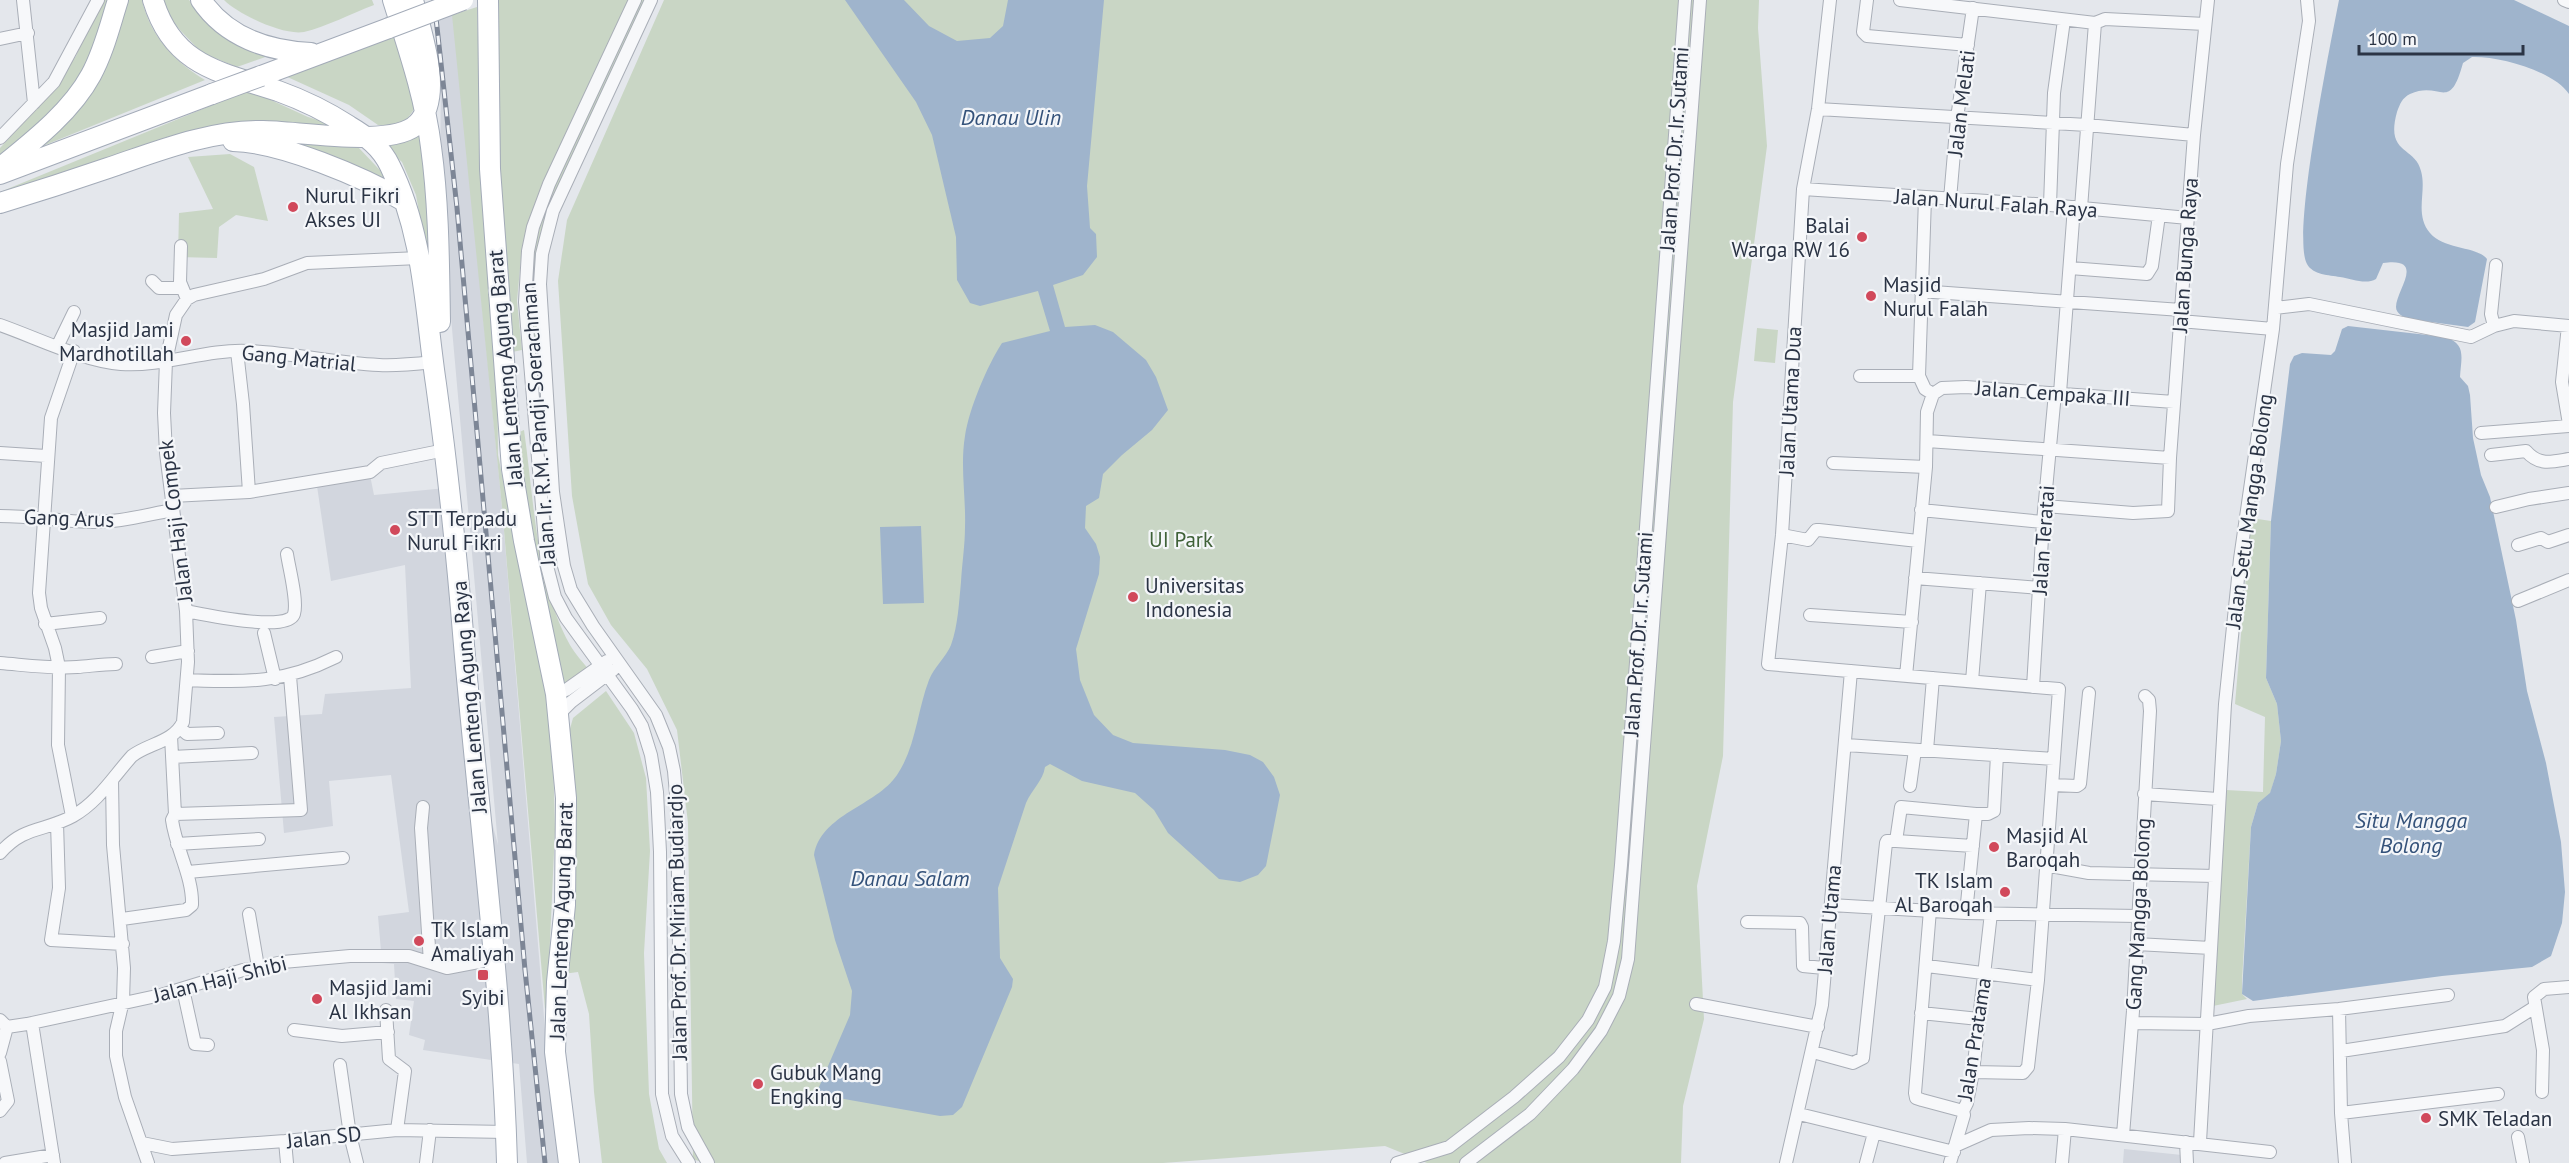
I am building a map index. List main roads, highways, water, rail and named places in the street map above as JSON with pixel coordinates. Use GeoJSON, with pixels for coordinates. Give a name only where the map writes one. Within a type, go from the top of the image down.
{"type":"FeatureCollection","features":[{"type":"Feature","properties":{"kind":"main road"},"geometry":{"type":"LineString","coordinates":[[0,168],[58,116],[83,89],[103,48],[118,0]]}},
{"type":"Feature","properties":{"kind":"main road","name":"Jalan Lenteng Agung Raya"},"geometry":{"type":"LineString","coordinates":[[153,0],[167,32],[180,49],[199,64],[224,75],[303,100],[368,138],[388,162],[404,201],[419,258],[429,314],[442,420],[504,1071],[507,1163]]}},
{"type":"Feature","properties":{"kind":"main road"},"geometry":{"type":"LineString","coordinates":[[201,0],[221,22],[246,39],[275,49],[316,54]]}},
{"type":"Feature","properties":{"kind":"main road"},"geometry":{"type":"LineString","coordinates":[[393,0],[425,112],[431,147],[438,226],[440,338],[444,390],[442,420]]}},
{"type":"Feature","properties":{"kind":"main road"},"geometry":{"type":"LineString","coordinates":[[0,203],[147,154],[202,139],[250,131],[300,132],[368,138],[391,137],[405,132],[417,125],[429,100],[430,77],[413,0]]}},
{"type":"Feature","properties":{"kind":"main road"},"geometry":{"type":"LineString","coordinates":[[0,174],[463,0]]}},
{"type":"Feature","properties":{"kind":"main road","name":"Jalan Lenteng Agung Barat"},"geometry":{"type":"LineString","coordinates":[[488,0],[490,169],[512,469],[524,541],[558,704],[567,842],[565,906],[557,982],[555,1052],[569,1163]]}},
{"type":"Feature","properties":{"kind":"main road"},"geometry":{"type":"LineString","coordinates":[[147,154],[225,141],[256,143],[351,174],[404,201]]}},
{"type":"Feature","properties":{"kind":"water","name":"Danau Salam"},"geometry":{"type":"Polygon","coordinates":[[[845,0],[904,0],[929,26],[957,41],[990,38],[1003,26],[1008,0],[1104,0],[1087,186],[1090,228],[1096,234],[1097,257],[1083,275],[1053,285],[1065,327],[1095,325],[1113,332],[1146,360],[1156,377],[1168,410],[1152,430],[1103,474],[1099,498],[1086,506],[1085,528],[1096,544],[1100,557],[1099,574],[1076,649],[1080,680],[1094,715],[1113,735],[1133,743],[1225,750],[1250,755],[1263,762],[1274,777],[1280,795],[1266,866],[1258,875],[1240,882],[1219,879],[1168,833],[1154,810],[1135,793],[1082,781],[1050,764],[1045,767],[1042,777],[1026,803],[998,888],[1000,958],[1013,979],[1012,987],[962,1107],[953,1115],[940,1116],[816,1094],[850,1015],[852,991],[835,940],[814,855],[819,841],[827,830],[888,786],[897,775],[908,753],[929,680],[949,649],[955,630],[965,534],[964,447],[967,425],[979,388],[1002,343],[1050,331],[1038,291],[980,306],[970,303],[957,280],[956,237],[932,135],[916,102],[845,0]]]}},
{"type":"Feature","properties":{"kind":"water"},"geometry":{"type":"Polygon","coordinates":[[[2339,0],[2514,0],[2569,26],[2569,94],[2551,78],[2525,66],[2496,59],[2472,57],[2463,63],[2458,78],[2448,92],[2429,90],[2410,94],[2403,99],[2397,112],[2394,126],[2395,136],[2402,148],[2418,163],[2421,171],[2422,211],[2425,226],[2430,233],[2443,242],[2476,252],[2487,259],[2475,322],[2468,327],[2409,319],[2399,313],[2396,307],[2406,276],[2404,265],[2396,262],[2383,263],[2376,279],[2363,282],[2322,274],[2307,264],[2303,246],[2308,179],[2339,0]]]}},
{"type":"Feature","properties":{"kind":"water","name":"Situ Mangga Bolong"},"geometry":{"type":"Polygon","coordinates":[[[2348,326],[2445,337],[2460,348],[2460,377],[2468,386],[2470,395],[2473,438],[2481,475],[2490,497],[2516,620],[2527,691],[2546,763],[2561,842],[2565,892],[2562,923],[2551,956],[2532,967],[2442,976],[2253,1001],[2242,994],[2251,827],[2258,803],[2270,793],[2276,774],[2281,741],[2277,704],[2266,678],[2271,521],[2290,364],[2294,356],[2302,353],[2331,355],[2335,351],[2342,329],[2348,326]]]}},
{"type":"Feature","properties":{"kind":"water"},"geometry":{"type":"Polygon","coordinates":[[[921,526],[924,603],[883,604],[880,527],[921,526]]]}},
{"type":"Feature","properties":{"kind":"railway"},"geometry":{"type":"LineString","coordinates":[[434,0],[457,208],[525,970],[545,1163]]}},
{"type":"Feature","properties":{"kind":"place","name":"Nurul Fikri Akses UI"},"geometry":{"type":"Point","coordinates":[293,207]}},
{"type":"Feature","properties":{"kind":"place","name":"Balai Warga RW 16"},"geometry":{"type":"Point","coordinates":[1862,237]}},
{"type":"Feature","properties":{"kind":"place","name":"Masjid Nurul Falah"},"geometry":{"type":"Point","coordinates":[1871,296]}},
{"type":"Feature","properties":{"kind":"place","name":"Masjid Jami Mardhotillah"},"geometry":{"type":"Point","coordinates":[186,341]}},
{"type":"Feature","properties":{"kind":"place","name":"STT Terpadu Nurul Fikri"},"geometry":{"type":"Point","coordinates":[395,530]}},
{"type":"Feature","properties":{"kind":"place","name":"Universitas Indonesia"},"geometry":{"type":"Point","coordinates":[1133,597]}},
{"type":"Feature","properties":{"kind":"place","name":"Masjid Al Baroqah"},"geometry":{"type":"Point","coordinates":[1994,847]}},
{"type":"Feature","properties":{"kind":"place","name":"TK Islam Al Baroqah"},"geometry":{"type":"Point","coordinates":[2005,892]}},
{"type":"Feature","properties":{"kind":"place","name":"TK Islam Amaliyah"},"geometry":{"type":"Point","coordinates":[419,941]}},
{"type":"Feature","properties":{"kind":"place","name":"Syibi"},"geometry":{"type":"Point","coordinates":[483,975]}},
{"type":"Feature","properties":{"kind":"place","name":"Masjid Jami Al Ikhsan"},"geometry":{"type":"Point","coordinates":[317,999]}},
{"type":"Feature","properties":{"kind":"place","name":"Gubuk Mang Engking"},"geometry":{"type":"Point","coordinates":[758,1084]}},
{"type":"Feature","properties":{"kind":"place","name":"SMK Teladan"},"geometry":{"type":"Point","coordinates":[2426,1118]}},
{"type":"Feature","properties":{"kind":"water label","name":"Danau Ulin"},"geometry":{"type":"Point","coordinates":[1011,117]}},
{"type":"Feature","properties":{"kind":"park label","name":"UI Park"},"geometry":{"type":"Point","coordinates":[1181,539]}}]}
